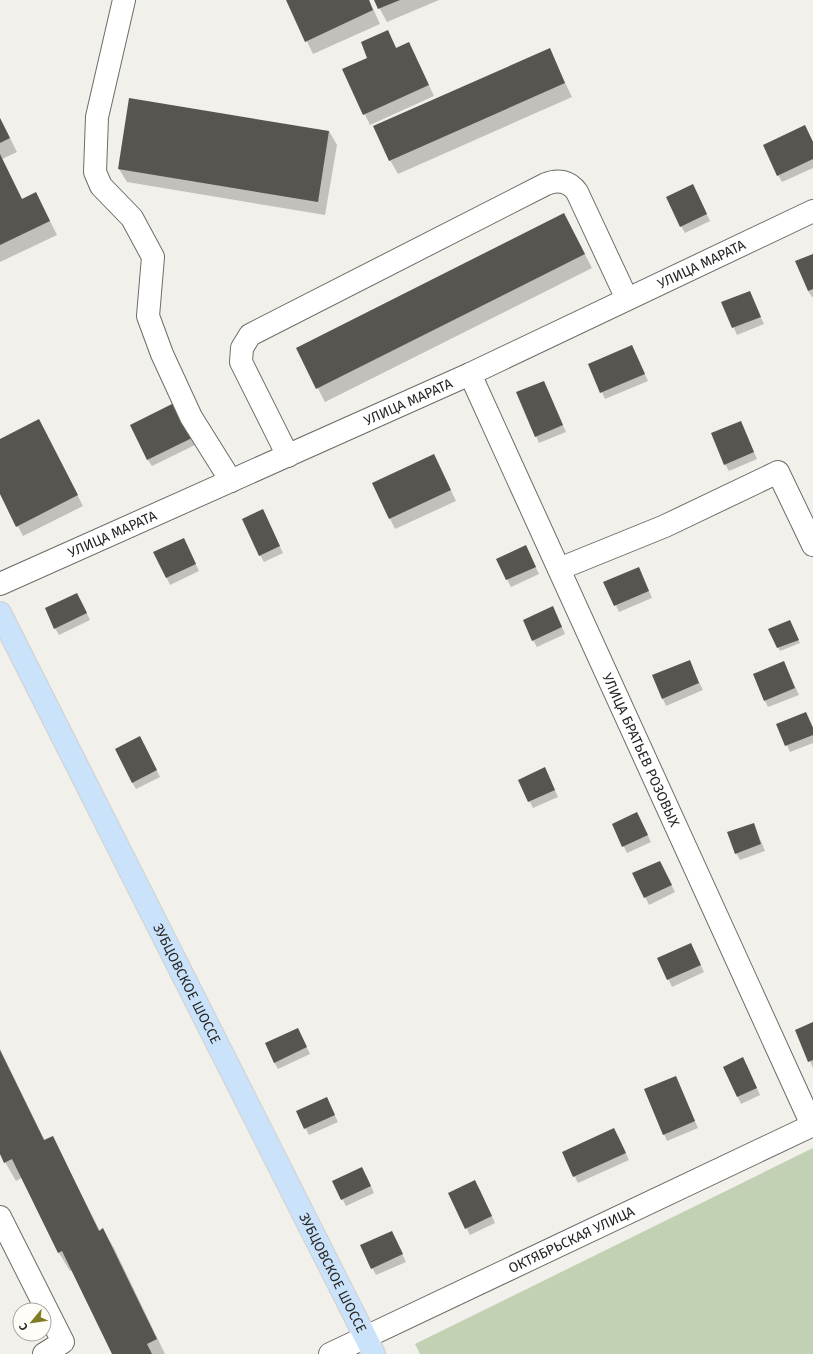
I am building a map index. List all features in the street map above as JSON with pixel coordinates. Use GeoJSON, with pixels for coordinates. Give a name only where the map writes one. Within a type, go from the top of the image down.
{"type":"FeatureCollection","features":[{"type":"Feature","properties":{"kind":"main road","name":"ЗУБЦОВСКОЕ ШОССЕ"},"geometry":{"type":"LineString","coordinates":[[0,613],[370,1346]]}},
{"type":"Feature","properties":{"kind":"street"},"geometry":{"type":"LineString","coordinates":[[124,0],[97,117],[95,172],[101,186],[132,218],[153,257],[148,316],[162,354],[191,417],[231,481]]}},
{"type":"Feature","properties":{"kind":"street"},"geometry":{"type":"LineString","coordinates":[[288,456],[241,362],[242,348],[250,334],[546,184],[561,181],[570,184],[577,192],[627,299]]}},
{"type":"Feature","properties":{"kind":"street","name":"УЛИЦА МАРАТА"},"geometry":{"type":"LineString","coordinates":[[0,584],[470,374],[813,211]]}},
{"type":"Feature","properties":{"kind":"street","name":"УЛИЦА БРАТЬЕВ РОЗОВЫХ"},"geometry":{"type":"LineString","coordinates":[[470,374],[813,1125]]}},
{"type":"Feature","properties":{"kind":"street"},"geometry":{"type":"LineString","coordinates":[[559,569],[665,526],[778,472],[813,545]]}},
{"type":"Feature","properties":{"kind":"street","name":"ОКТЯБРЬСКАЯ УЛИЦА"},"geometry":{"type":"LineString","coordinates":[[330,1354],[370,1346],[813,1125]]}},
{"type":"Feature","properties":{"kind":"street"},"geometry":{"type":"LineString","coordinates":[[0,1217],[63,1342],[44,1354]]}},
{"type":"Feature","properties":{"kind":"green space"},"geometry":{"type":"Polygon","coordinates":[[[813,1148],[813,1354],[420,1354],[415,1344],[813,1148]]]}},
{"type":"Feature","properties":{"kind":"building"},"geometry":{"type":"Polygon","coordinates":[[[286,0],[369,0],[373,10],[305,42],[286,0]]]}},
{"type":"Feature","properties":{"kind":"building"},"geometry":{"type":"Polygon","coordinates":[[[374,0],[400,0],[378,9],[374,0]]]}},
{"type":"Feature","properties":{"kind":"building"},"geometry":{"type":"Polygon","coordinates":[[[388,30],[396,48],[409,42],[429,85],[363,115],[342,69],[367,58],[361,42],[388,30]]]}},
{"type":"Feature","properties":{"kind":"building"},"geometry":{"type":"Polygon","coordinates":[[[550,48],[565,83],[389,161],[373,126],[550,48]]]}},
{"type":"Feature","properties":{"kind":"building"},"geometry":{"type":"Polygon","coordinates":[[[129,98],[329,131],[318,202],[118,169],[129,98]]]}},
{"type":"Feature","properties":{"kind":"building"},"geometry":{"type":"Polygon","coordinates":[[[0,118],[10,138],[0,143],[0,118]]]}},
{"type":"Feature","properties":{"kind":"building"},"geometry":{"type":"Polygon","coordinates":[[[805,125],[813,142],[813,159],[777,176],[763,145],[805,125]]]}},
{"type":"Feature","properties":{"kind":"building"},"geometry":{"type":"Polygon","coordinates":[[[0,154],[22,199],[36,192],[50,221],[0,245],[0,154]]]}},
{"type":"Feature","properties":{"kind":"building"},"geometry":{"type":"Polygon","coordinates":[[[693,184],[707,214],[680,227],[666,197],[693,184]]]}},
{"type":"Feature","properties":{"kind":"building"},"geometry":{"type":"Polygon","coordinates":[[[564,213],[585,254],[316,389],[296,348],[564,213]]]}},
{"type":"Feature","properties":{"kind":"building"},"geometry":{"type":"Polygon","coordinates":[[[813,254],[813,289],[808,291],[795,261],[813,254]]]}},
{"type":"Feature","properties":{"kind":"building"},"geometry":{"type":"Polygon","coordinates":[[[750,291],[761,317],[732,328],[721,302],[750,291]]]}},
{"type":"Feature","properties":{"kind":"building"},"geometry":{"type":"Polygon","coordinates":[[[632,345],[645,374],[600,393],[588,364],[632,345]]]}},
{"type":"Feature","properties":{"kind":"building"},"geometry":{"type":"Polygon","coordinates":[[[544,381],[563,425],[535,437],[516,392],[544,381]]]}},
{"type":"Feature","properties":{"kind":"building"},"geometry":{"type":"Polygon","coordinates":[[[176,402],[194,437],[147,460],[130,425],[176,402]]]}},
{"type":"Feature","properties":{"kind":"building"},"geometry":{"type":"Polygon","coordinates":[[[39,419],[78,495],[16,527],[0,494],[0,439],[39,419]]]}},
{"type":"Feature","properties":{"kind":"building"},"geometry":{"type":"Polygon","coordinates":[[[741,421],[754,452],[724,465],[711,433],[741,421]]]}},
{"type":"Feature","properties":{"kind":"building"},"geometry":{"type":"Polygon","coordinates":[[[434,454],[451,490],[389,519],[372,483],[434,454]]]}},
{"type":"Feature","properties":{"kind":"building"},"geometry":{"type":"Polygon","coordinates":[[[263,509],[280,546],[259,556],[242,519],[263,509]]]}},
{"type":"Feature","properties":{"kind":"building"},"geometry":{"type":"Polygon","coordinates":[[[184,538],[196,564],[166,578],[153,552],[184,538]]]}},
{"type":"Feature","properties":{"kind":"building"},"geometry":{"type":"Polygon","coordinates":[[[526,545],[536,567],[506,580],[496,559],[526,545]]]}},
{"type":"Feature","properties":{"kind":"building"},"geometry":{"type":"Polygon","coordinates":[[[639,567],[649,591],[614,606],[603,582],[639,567]]]}},
{"type":"Feature","properties":{"kind":"building"},"geometry":{"type":"Polygon","coordinates":[[[77,593],[87,613],[54,629],[45,608],[77,593]]]}},
{"type":"Feature","properties":{"kind":"building"},"geometry":{"type":"Polygon","coordinates":[[[553,606],[562,627],[532,641],[523,620],[553,606]]]}},
{"type":"Feature","properties":{"kind":"building"},"geometry":{"type":"Polygon","coordinates":[[[790,620],[799,640],[777,648],[768,629],[790,620]]]}},
{"type":"Feature","properties":{"kind":"building"},"geometry":{"type":"Polygon","coordinates":[[[690,660],[699,683],[662,699],[652,675],[690,660]]]}},
{"type":"Feature","properties":{"kind":"building"},"geometry":{"type":"Polygon","coordinates":[[[784,661],[795,688],[764,701],[753,674],[784,661]]]}},
{"type":"Feature","properties":{"kind":"building"},"geometry":{"type":"Polygon","coordinates":[[[806,712],[813,728],[813,735],[785,746],[776,724],[806,712]]]}},
{"type":"Feature","properties":{"kind":"building"},"geometry":{"type":"Polygon","coordinates":[[[140,736],[157,770],[132,783],[115,749],[140,736]]]}},
{"type":"Feature","properties":{"kind":"building"},"geometry":{"type":"Polygon","coordinates":[[[545,767],[555,790],[528,802],[518,780],[545,767]]]}},
{"type":"Feature","properties":{"kind":"building"},"geometry":{"type":"Polygon","coordinates":[[[637,812],[648,835],[622,847],[612,824],[637,812]]]}},
{"type":"Feature","properties":{"kind":"building"},"geometry":{"type":"Polygon","coordinates":[[[754,823],[761,844],[735,854],[727,832],[754,823]]]}},
{"type":"Feature","properties":{"kind":"building"},"geometry":{"type":"Polygon","coordinates":[[[660,861],[672,885],[644,898],[632,873],[660,861]]]}},
{"type":"Feature","properties":{"kind":"building"},"geometry":{"type":"Polygon","coordinates":[[[691,943],[701,965],[667,980],[657,958],[691,943]]]}},
{"type":"Feature","properties":{"kind":"building"},"geometry":{"type":"Polygon","coordinates":[[[813,1022],[813,1060],[808,1062],[795,1030],[813,1022]]]}},
{"type":"Feature","properties":{"kind":"building"},"geometry":{"type":"Polygon","coordinates":[[[298,1028],[307,1047],[274,1063],[265,1043],[298,1028]]]}},
{"type":"Feature","properties":{"kind":"building"},"geometry":{"type":"Polygon","coordinates":[[[0,1050],[44,1140],[53,1136],[99,1231],[103,1228],[157,1339],[147,1344],[152,1354],[112,1354],[62,1251],[58,1253],[12,1159],[4,1163],[0,1154],[0,1050]]]}},
{"type":"Feature","properties":{"kind":"building"},"geometry":{"type":"Polygon","coordinates":[[[743,1057],[757,1088],[737,1097],[723,1067],[743,1057]]]}},
{"type":"Feature","properties":{"kind":"building"},"geometry":{"type":"Polygon","coordinates":[[[676,1076],[695,1121],[663,1135],[644,1089],[676,1076]]]}},
{"type":"Feature","properties":{"kind":"building"},"geometry":{"type":"Polygon","coordinates":[[[327,1097],[335,1115],[304,1129],[296,1111],[327,1097]]]}},
{"type":"Feature","properties":{"kind":"building"},"geometry":{"type":"Polygon","coordinates":[[[614,1128],[626,1153],[573,1177],[562,1152],[614,1128]]]}},
{"type":"Feature","properties":{"kind":"building"},"geometry":{"type":"Polygon","coordinates":[[[362,1167],[371,1186],[341,1200],[332,1181],[362,1167]]]}},
{"type":"Feature","properties":{"kind":"building"},"geometry":{"type":"Polygon","coordinates":[[[475,1180],[492,1216],[465,1229],[448,1193],[475,1180]]]}},
{"type":"Feature","properties":{"kind":"building"},"geometry":{"type":"Polygon","coordinates":[[[392,1231],[403,1254],[371,1269],[360,1245],[392,1231]]]}}]}
